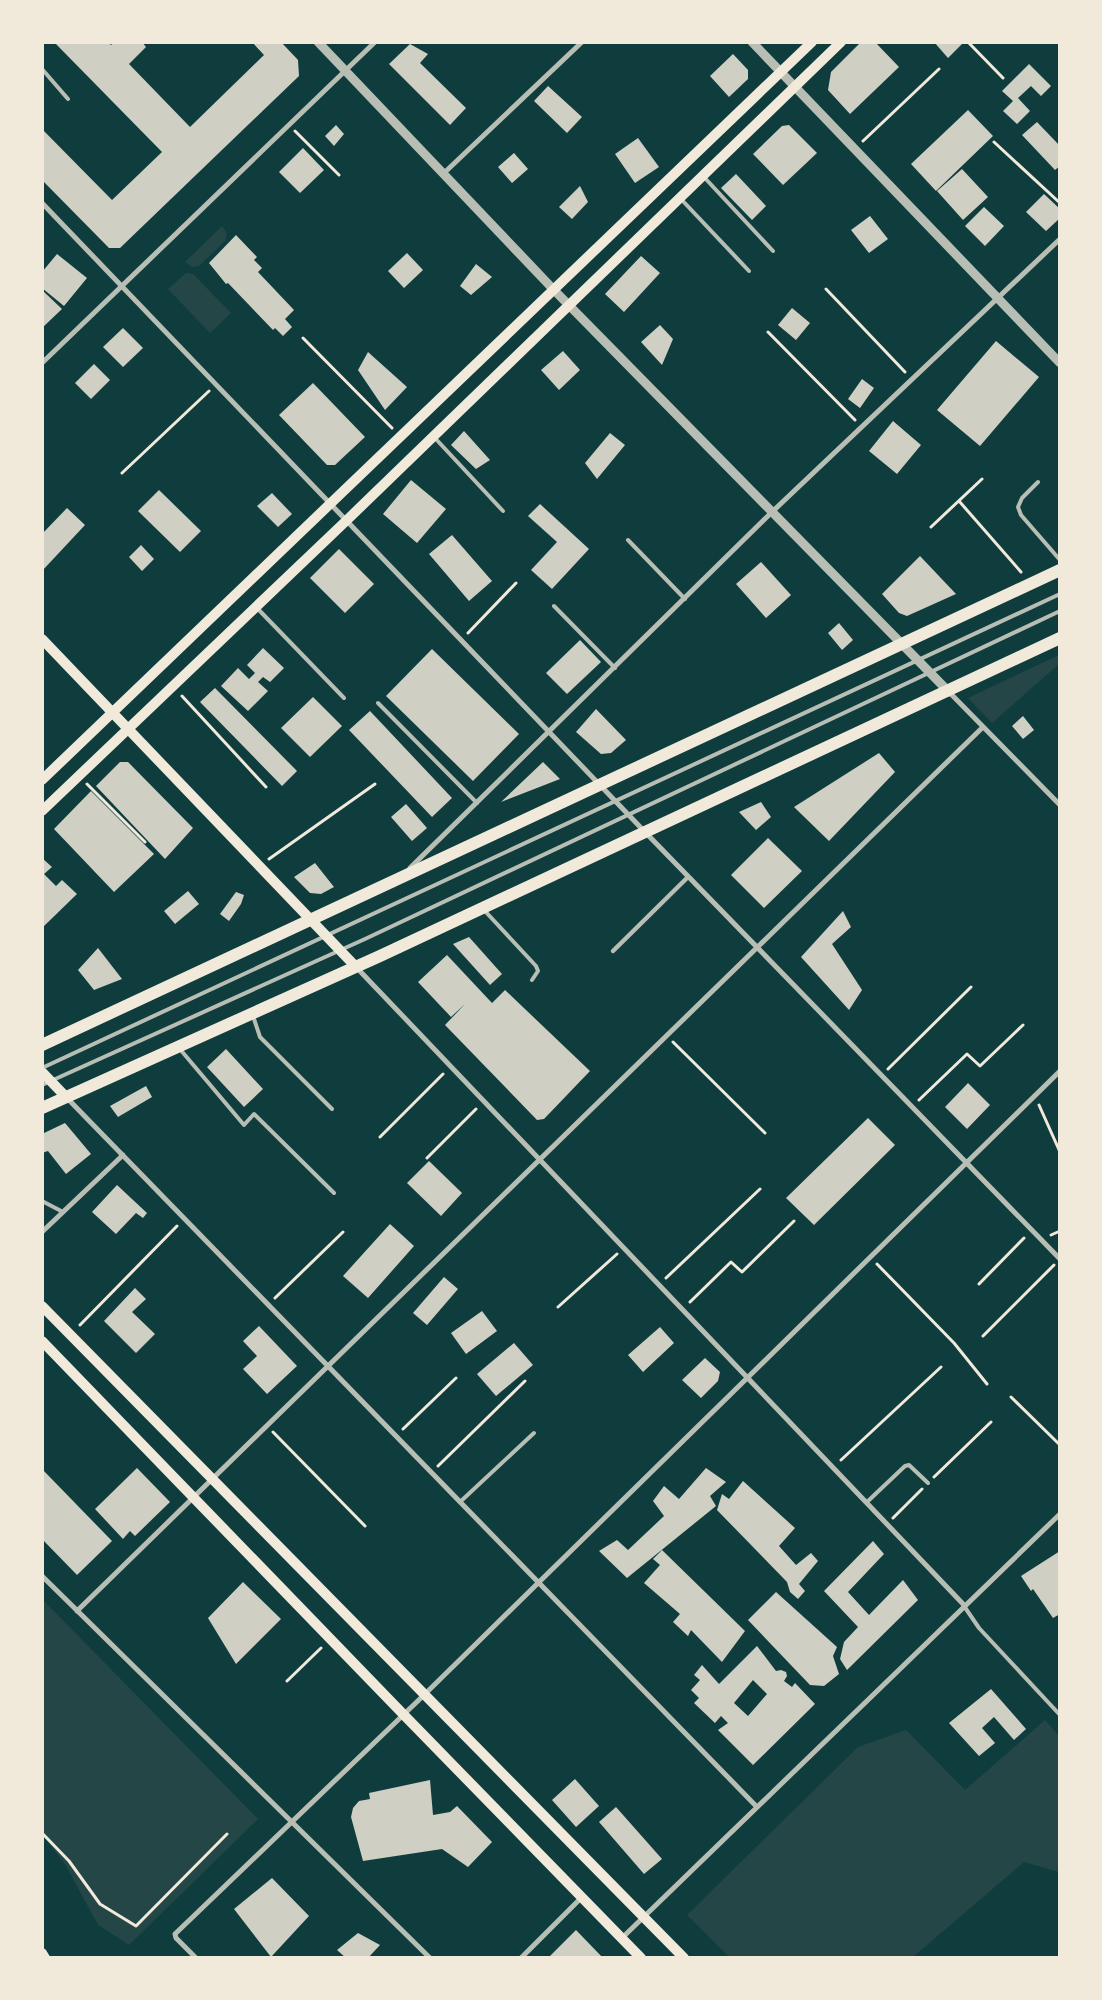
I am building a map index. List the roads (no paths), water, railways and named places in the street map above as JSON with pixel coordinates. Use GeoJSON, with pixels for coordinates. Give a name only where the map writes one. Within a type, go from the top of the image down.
{"type":"FeatureCollection","features":[{"type":"Feature","properties":{"kind":"main road"},"geometry":{"type":"LineString","coordinates":[[42,780],[812,42]]}},
{"type":"Feature","properties":{"kind":"main road"},"geometry":{"type":"LineString","coordinates":[[42,811],[347,520],[841,42]]}},
{"type":"Feature","properties":{"kind":"main road"},"geometry":{"type":"LineString","coordinates":[[42,1045],[404,874],[1060,570]]}},
{"type":"Feature","properties":{"kind":"main road"},"geometry":{"type":"LineString","coordinates":[[42,1108],[179,1048],[483,909],[644,831],[949,692],[1060,638]]}},
{"type":"Feature","properties":{"kind":"main road"},"geometry":{"type":"LineString","coordinates":[[42,639],[114,712],[356,967]]}},
{"type":"Feature","properties":{"kind":"main road"},"geometry":{"type":"LineString","coordinates":[[42,1072],[47,1083],[66,1098]]}},
{"type":"Feature","properties":{"kind":"main road"},"geometry":{"type":"LineString","coordinates":[[42,1306],[684,1958]]}},
{"type":"Feature","properties":{"kind":"main road"},"geometry":{"type":"LineString","coordinates":[[42,1341],[642,1958]]}},
{"type":"Feature","properties":{"kind":"main road"},"geometry":{"type":"LineString","coordinates":[[42,1953],[45,1958]]}},
{"type":"Feature","properties":{"kind":"street"},"geometry":{"type":"LineString","coordinates":[[318,42],[553,289],[1060,805]]}},
{"type":"Feature","properties":{"kind":"street"},"geometry":{"type":"LineString","coordinates":[[42,363],[375,42]]}},
{"type":"Feature","properties":{"kind":"street"},"geometry":{"type":"LineString","coordinates":[[443,175],[582,42]]}},
{"type":"Feature","properties":{"kind":"street"},"geometry":{"type":"LineString","coordinates":[[752,42],[1060,363]]}},
{"type":"Feature","properties":{"kind":"street"},"geometry":{"type":"LineString","coordinates":[[42,203],[644,831],[1060,1259]]}},
{"type":"Feature","properties":{"kind":"street"},"geometry":{"type":"LineString","coordinates":[[404,874],[772,512],[1060,238]]}},
{"type":"Feature","properties":{"kind":"street"},"geometry":{"type":"LineString","coordinates":[[77,1611],[983,727]]}},
{"type":"Feature","properties":{"kind":"street"},"geometry":{"type":"LineString","coordinates":[[613,950],[688,876]]}},
{"type":"Feature","properties":{"kind":"street"},"geometry":{"type":"LineString","coordinates":[[356,967],[682,1310],[868,1502],[964,1605]]}},
{"type":"Feature","properties":{"kind":"street"},"geometry":{"type":"LineString","coordinates":[[196,1958],[176,1938],[175,1934],[424,1695],[1060,1071]]}},
{"type":"Feature","properties":{"kind":"street"},"geometry":{"type":"LineString","coordinates":[[66,1098],[756,1806]]}},
{"type":"Feature","properties":{"kind":"street"},"geometry":{"type":"LineString","coordinates":[[42,1232],[123,1155]]}},
{"type":"Feature","properties":{"kind":"street"},"geometry":{"type":"LineString","coordinates":[[622,1938],[756,1806],[1060,1514]]}},
{"type":"Feature","properties":{"kind":"street"},"geometry":{"type":"LineString","coordinates":[[42,1576],[430,1958]]}},
{"type":"Feature","properties":{"kind":"street"},"geometry":{"type":"LineString","coordinates":[[520,1958],[582,1897]]}},
{"type":"Feature","properties":{"kind":"lane"},"geometry":{"type":"LineString","coordinates":[[42,69],[68,99]]}},
{"type":"Feature","properties":{"kind":"lane"},"geometry":{"type":"LineString","coordinates":[[703,176],[773,250]]}},
{"type":"Feature","properties":{"kind":"lane"},"geometry":{"type":"LineString","coordinates":[[680,198],[749,271]]}},
{"type":"Feature","properties":{"kind":"lane"},"geometry":{"type":"LineString","coordinates":[[433,436],[503,510]]}},
{"type":"Feature","properties":{"kind":"lane"},"geometry":{"type":"LineString","coordinates":[[1038,482],[1022,498],[1018,507],[1021,515],[1060,560]]}},
{"type":"Feature","properties":{"kind":"lane"},"geometry":{"type":"LineString","coordinates":[[628,540],[685,599]]}},
{"type":"Feature","properties":{"kind":"lane"},"geometry":{"type":"LineString","coordinates":[[42,1068],[1060,594]]}},
{"type":"Feature","properties":{"kind":"lane"},"geometry":{"type":"LineString","coordinates":[[554,606],[615,668]]}},
{"type":"Feature","properties":{"kind":"lane"},"geometry":{"type":"LineString","coordinates":[[256,607],[344,698]]}},
{"type":"Feature","properties":{"kind":"lane"},"geometry":{"type":"LineString","coordinates":[[47,1083],[340,950],[1060,612]]}},
{"type":"Feature","properties":{"kind":"lane"},"geometry":{"type":"LineString","coordinates":[[378,703],[477,803]]}},
{"type":"Feature","properties":{"kind":"lane"},"geometry":{"type":"LineString","coordinates":[[483,909],[536,966],[538,971],[532,980]]}},
{"type":"Feature","properties":{"kind":"lane"},"geometry":{"type":"LineString","coordinates":[[252,1015],[260,1037],[332,1108]]}},
{"type":"Feature","properties":{"kind":"lane"},"geometry":{"type":"LineString","coordinates":[[179,1048],[244,1124],[254,1114],[334,1193]]}},
{"type":"Feature","properties":{"kind":"lane"},"geometry":{"type":"LineString","coordinates":[[42,1201],[63,1212]]}},
{"type":"Feature","properties":{"kind":"lane"},"geometry":{"type":"LineString","coordinates":[[460,1502],[534,1433]]}},
{"type":"Feature","properties":{"kind":"lane"},"geometry":{"type":"LineString","coordinates":[[868,1502],[908,1465],[928,1483]]}},
{"type":"Feature","properties":{"kind":"lane"},"geometry":{"type":"LineString","coordinates":[[964,1605],[978,1628],[1060,1715]]}}]}
